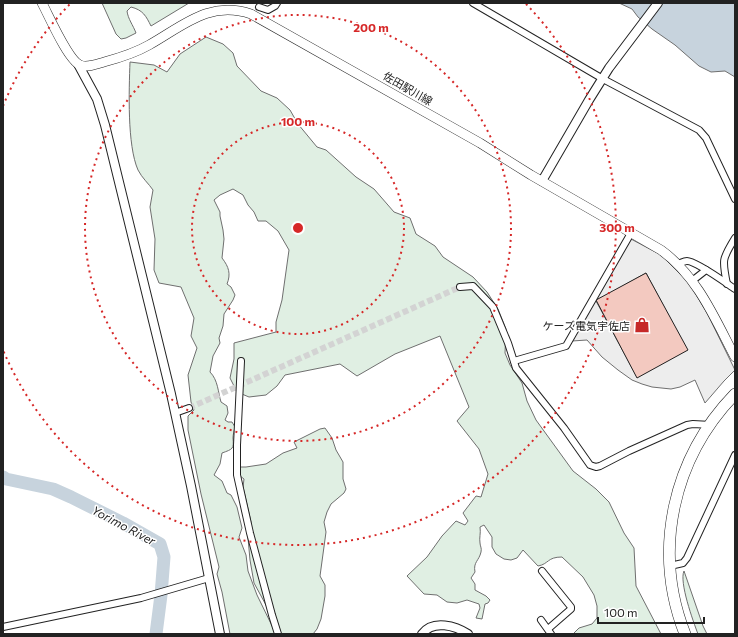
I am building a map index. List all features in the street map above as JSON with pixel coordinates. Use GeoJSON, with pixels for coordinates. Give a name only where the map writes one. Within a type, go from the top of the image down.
{"type":"FeatureCollection","features":[{"type":"Feature","properties":{"kind":"highway"},"geometry":{"type":"LineString","coordinates":[[685,634],[674,595],[670,566],[670,532],[677,496],[684,472],[692,455],[721,410],[735,394]]}},
{"type":"Feature","properties":{"kind":"main road"},"geometry":{"type":"LineString","coordinates":[[42,3],[70,54],[78,64]]}},
{"type":"Feature","properties":{"kind":"main road","name":"佐田駅川線"},"geometry":{"type":"LineString","coordinates":[[78,64],[90,66],[129,54],[153,42],[195,16],[214,9],[237,9],[256,16],[480,143],[661,250],[678,264],[701,294],[735,357]]}},
{"type":"Feature","properties":{"kind":"street"},"geometry":{"type":"LineString","coordinates":[[256,16],[259,5],[268,10],[277,3]]}},
{"type":"Feature","properties":{"kind":"street"},"geometry":{"type":"LineString","coordinates":[[473,3],[603,79],[699,130],[706,138],[735,199]]}},
{"type":"Feature","properties":{"kind":"street"},"geometry":{"type":"LineString","coordinates":[[542,181],[603,79],[626,44],[658,3]]}},
{"type":"Feature","properties":{"kind":"street"},"geometry":{"type":"LineString","coordinates":[[78,64],[97,99],[103,116],[175,413],[220,634]]}},
{"type":"Feature","properties":{"kind":"street"},"geometry":{"type":"LineString","coordinates":[[514,361],[566,346],[631,233]]}},
{"type":"Feature","properties":{"kind":"street"},"geometry":{"type":"LineString","coordinates":[[727,284],[723,260],[735,238]]}},
{"type":"Feature","properties":{"kind":"street"},"geometry":{"type":"LineString","coordinates":[[678,264],[686,261],[690,262],[706,270],[735,289]]}},
{"type":"Feature","properties":{"kind":"street"},"geometry":{"type":"LineString","coordinates":[[692,281],[706,270]]}},
{"type":"Feature","properties":{"kind":"street"},"geometry":{"type":"LineString","coordinates":[[460,287],[474,286],[493,307],[508,342],[516,368],[524,380],[555,416],[588,462],[593,466],[600,466],[629,451],[687,425],[711,425]]}},
{"type":"Feature","properties":{"kind":"street"},"geometry":{"type":"LineString","coordinates":[[240,361],[237,474],[250,533],[278,634]]}},
{"type":"Feature","properties":{"kind":"street"},"geometry":{"type":"LineString","coordinates":[[175,413],[189,408]]}},
{"type":"Feature","properties":{"kind":"street"},"geometry":{"type":"LineString","coordinates":[[670,566],[683,563],[687,558],[735,455]]}},
{"type":"Feature","properties":{"kind":"street"},"geometry":{"type":"LineString","coordinates":[[540,620],[549,632],[571,609],[571,607],[542,571]]}},
{"type":"Feature","properties":{"kind":"street"},"geometry":{"type":"LineString","coordinates":[[3,627],[141,598],[209,578]]}},
{"type":"Feature","properties":{"kind":"street"},"geometry":{"type":"LineString","coordinates":[[422,634],[429,628],[445,625],[456,627],[468,634]]}},
{"type":"Feature","properties":{"kind":"green space"},"geometry":{"type":"Polygon","coordinates":[[[102,3],[189,3],[151,26],[144,14],[131,7],[127,11],[136,33],[121,39],[116,34],[102,3]]]}},
{"type":"Feature","properties":{"kind":"green space"},"geometry":{"type":"Polygon","coordinates":[[[206,37],[223,44],[233,53],[237,66],[261,91],[277,98],[290,110],[298,124],[317,147],[326,150],[356,177],[374,189],[394,212],[410,218],[416,234],[435,246],[443,257],[473,277],[487,292],[498,309],[506,329],[505,353],[510,365],[522,383],[527,401],[536,420],[573,471],[596,489],[609,502],[624,533],[634,548],[636,586],[661,634],[573,634],[579,628],[592,624],[597,618],[597,606],[594,595],[583,577],[562,557],[553,558],[538,566],[523,550],[517,558],[511,560],[504,559],[496,554],[492,547],[492,537],[484,525],[480,527],[481,552],[475,564],[475,572],[471,578],[475,584],[475,590],[490,600],[485,604],[482,619],[476,618],[480,608],[479,604],[467,600],[457,603],[447,602],[437,595],[424,594],[407,576],[427,557],[442,536],[456,521],[465,525],[468,521],[463,513],[476,496],[481,497],[488,474],[479,449],[457,421],[469,407],[440,336],[395,354],[357,376],[340,364],[285,375],[277,386],[266,395],[249,397],[237,392],[230,378],[234,359],[234,343],[276,332],[276,322],[282,300],[289,250],[278,231],[266,221],[258,221],[243,195],[233,189],[220,195],[214,200],[220,212],[223,230],[224,239],[222,258],[229,271],[227,284],[231,287],[235,295],[224,314],[223,326],[219,338],[220,343],[213,356],[210,372],[216,382],[221,402],[227,406],[228,413],[225,420],[232,422],[235,427],[233,447],[222,453],[220,464],[214,475],[222,481],[227,493],[231,495],[237,507],[242,528],[239,537],[246,555],[248,571],[257,595],[276,634],[230,634],[217,574],[219,567],[201,494],[188,430],[188,416],[194,410],[191,402],[188,375],[197,348],[191,336],[194,318],[181,287],[159,283],[154,270],[155,239],[150,207],[153,190],[138,170],[134,159],[130,132],[130,62],[154,65],[167,72],[180,54],[206,37]]]}},
{"type":"Feature","properties":{"kind":"green space"},"geometry":{"type":"Polygon","coordinates":[[[325,428],[332,438],[336,450],[343,462],[343,479],[346,489],[344,493],[331,504],[324,522],[326,532],[320,576],[325,585],[325,596],[321,619],[313,634],[279,634],[273,618],[254,583],[248,538],[251,522],[243,487],[244,479],[235,472],[237,467],[266,464],[283,453],[297,448],[294,442],[325,428]]]}},
{"type":"Feature","properties":{"kind":"green space"},"geometry":{"type":"Polygon","coordinates":[[[684,571],[707,634],[698,634],[683,584],[684,571]]]}},
{"type":"Feature","properties":{"kind":"shaded area"},"geometry":{"type":"Polygon","coordinates":[[[619,3],[735,3],[735,77],[725,71],[711,72],[699,66],[675,45],[652,29],[638,17],[632,9],[619,3]]]}},
{"type":"Feature","properties":{"kind":"shaded area"},"geometry":{"type":"Polygon","coordinates":[[[631,239],[661,255],[689,283],[707,313],[735,370],[705,403],[695,380],[680,387],[671,389],[652,387],[632,380],[602,357],[587,340],[572,341],[631,239]],[[646,273],[596,301],[637,377],[687,350],[646,273]]]}},
{"type":"Feature","properties":{"kind":"building","name":"ケーズ電気宇佐店"},"geometry":{"type":"Polygon","coordinates":[[[646,273],[688,350],[637,378],[596,300],[646,273]]]}},
{"type":"Feature","properties":{"kind":"waterway","name":"Yorimo River"},"geometry":{"type":"LineString","coordinates":[[3,477],[6,479],[53,489],[123,523],[160,544],[164,557],[156,634]]}},
{"type":"Feature","properties":{"kind":"tunnel"},"geometry":{"type":"LineString","coordinates":[[189,408],[460,287]]}},
{"type":"Feature","properties":{"kind":"place","name":"ケーズ電気宇佐店"},"geometry":{"type":"Point","coordinates":[642,325]}}]}
